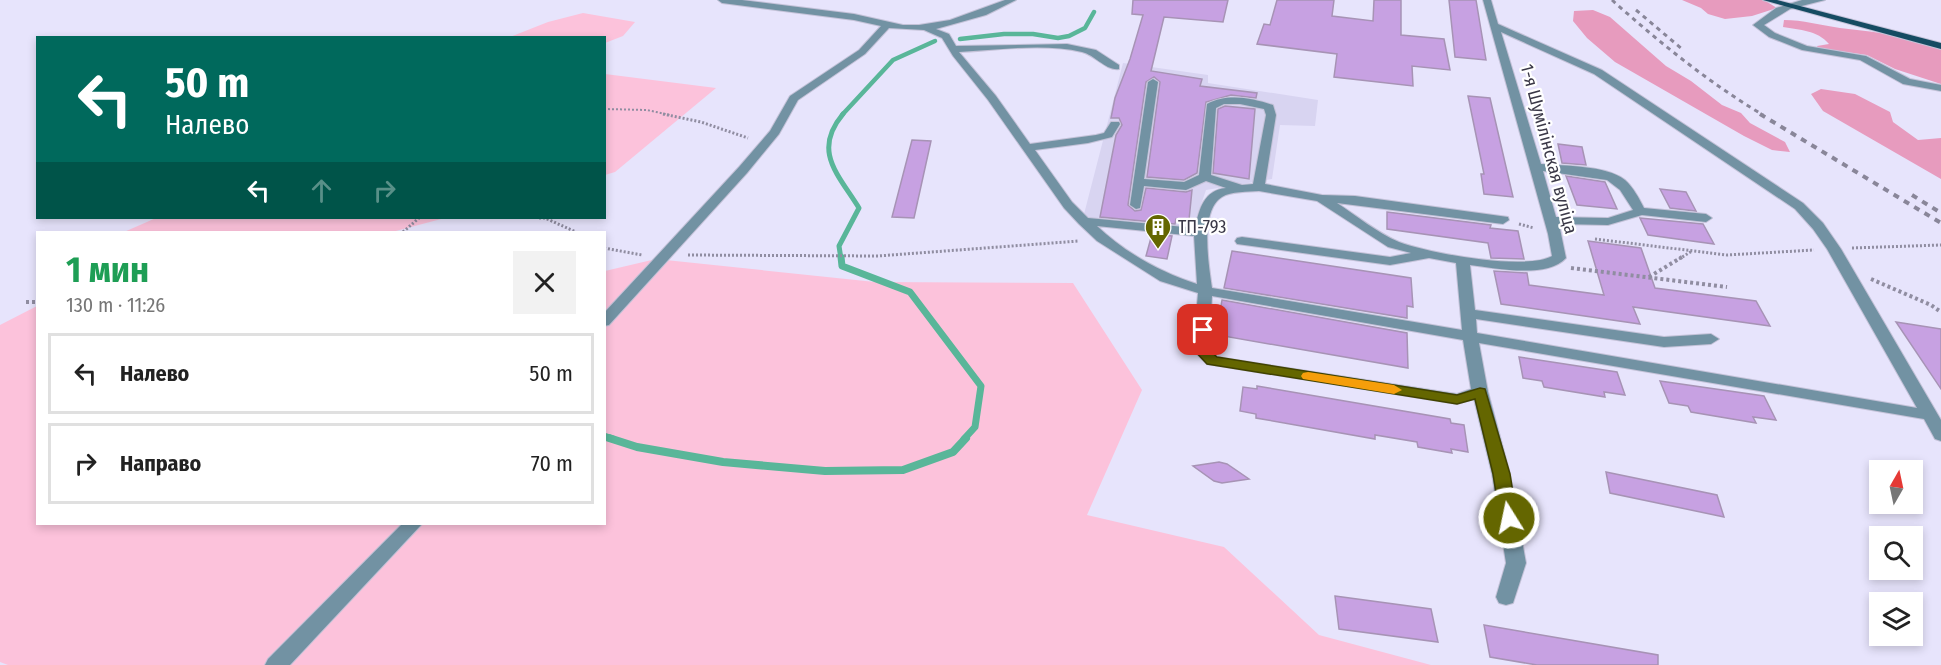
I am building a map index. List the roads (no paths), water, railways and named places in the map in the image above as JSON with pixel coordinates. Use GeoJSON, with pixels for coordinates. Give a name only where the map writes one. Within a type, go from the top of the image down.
{"type":"FeatureCollection","features":[{"type":"Feature","properties":{"kind":"main road"},"geometry":{"type":"LineString","coordinates":[[1767,0],[1941,46]]}},
{"type":"Feature","properties":{"kind":"street"},"geometry":{"type":"LineString","coordinates":[[722,0],[854,17],[905,29],[927,28],[987,12],[1012,0]]}},
{"type":"Feature","properties":{"kind":"street","name":"1-я Шумілінская вуліца"},"geometry":{"type":"LineString","coordinates":[[1463,260],[1509,266],[1550,265],[1559,258],[1555,234],[1487,0]]}},
{"type":"Feature","properties":{"kind":"street"},"geometry":{"type":"LineString","coordinates":[[1821,0],[1805,1],[1791,6],[1766,17],[1758,25],[1772,35],[1806,48],[1863,58],[1907,82],[1941,88]]}},
{"type":"Feature","properties":{"kind":"street"},"geometry":{"type":"LineString","coordinates":[[606,320],[667,255],[775,132],[794,98],[862,52],[887,25]]}},
{"type":"Feature","properties":{"kind":"street"},"geometry":{"type":"LineString","coordinates":[[1496,26],[1598,72],[1675,121],[1799,206],[1818,226],[1834,249],[1941,435]]}},
{"type":"Feature","properties":{"kind":"street"},"geometry":{"type":"LineString","coordinates":[[927,28],[946,36],[953,49],[1068,205],[1102,238],[1165,278],[1205,291],[1929,415]]}},
{"type":"Feature","properties":{"kind":"street"},"geometry":{"type":"LineString","coordinates":[[953,49],[1044,46],[1081,48],[1093,51],[1116,68]]}},
{"type":"Feature","properties":{"kind":"street"},"geometry":{"type":"LineString","coordinates":[[1136,205],[1154,82]]}},
{"type":"Feature","properties":{"kind":"street"},"geometry":{"type":"LineString","coordinates":[[1205,177],[1211,106],[1217,102],[1230,101],[1261,105],[1269,107],[1271,115],[1259,187]]}},
{"type":"Feature","properties":{"kind":"street"},"geometry":{"type":"LineString","coordinates":[[1028,148],[1047,143],[1072,143],[1096,139],[1108,135],[1115,124]]}},
{"type":"Feature","properties":{"kind":"street"},"geometry":{"type":"LineString","coordinates":[[1534,167],[1605,176],[1618,181],[1632,197],[1640,211]]}},
{"type":"Feature","properties":{"kind":"street"},"geometry":{"type":"LineString","coordinates":[[1138,182],[1186,186],[1205,177],[1240,188]]}},
{"type":"Feature","properties":{"kind":"street"},"geometry":{"type":"LineString","coordinates":[[1480,392],[1457,399],[1212,361],[1201,350],[1205,291],[1201,233],[1205,211],[1210,200],[1220,192],[1259,187],[1321,198],[1355,200],[1503,220]]}},
{"type":"Feature","properties":{"kind":"street"},"geometry":{"type":"LineString","coordinates":[[1321,198],[1393,244],[1428,254],[1463,260],[1470,336],[1480,392],[1502,474],[1516,562],[1506,597]]}},
{"type":"Feature","properties":{"kind":"street"},"geometry":{"type":"LineString","coordinates":[[1550,220],[1615,221],[1629,218],[1640,211],[1706,218]]}},
{"type":"Feature","properties":{"kind":"street"},"geometry":{"type":"LineString","coordinates":[[1084,221],[1201,233]]}},
{"type":"Feature","properties":{"kind":"street"},"geometry":{"type":"LineString","coordinates":[[1242,241],[1390,261],[1428,254]]}},
{"type":"Feature","properties":{"kind":"street"},"geometry":{"type":"LineString","coordinates":[[1468,313],[1664,342],[1711,339]]}},
{"type":"Feature","properties":{"kind":"street"},"geometry":{"type":"LineString","coordinates":[[276,665],[412,525]]}},
{"type":"Feature","properties":{"kind":"waterway"},"geometry":{"type":"LineString","coordinates":[[960,39],[1004,34],[1033,34],[1058,38],[1069,36],[1085,28],[1094,12]]}},
{"type":"Feature","properties":{"kind":"waterway"},"geometry":{"type":"LineString","coordinates":[[842,115],[893,60],[935,41]]}},
{"type":"Feature","properties":{"kind":"waterway"},"geometry":{"type":"LineString","coordinates":[[841,259],[839,246],[859,208],[831,162],[829,151],[829,140],[843,114]]}},
{"type":"Feature","properties":{"kind":"waterway"},"geometry":{"type":"LineString","coordinates":[[841,257],[842,266],[910,292],[981,386],[975,427],[964,439]]}},
{"type":"Feature","properties":{"kind":"waterway"},"geometry":{"type":"LineString","coordinates":[[606,437],[613,439]]}},
{"type":"Feature","properties":{"kind":"waterway"},"geometry":{"type":"LineString","coordinates":[[609,438],[637,447],[723,462],[825,471],[903,470],[953,452],[966,438]]}},
{"type":"Feature","properties":{"kind":"railway"},"geometry":{"type":"LineString","coordinates":[[1612,0],[1685,61],[1763,115]]}},
{"type":"Feature","properties":{"kind":"railway"},"geometry":{"type":"LineString","coordinates":[[1636,10],[1682,49]]}},
{"type":"Feature","properties":{"kind":"railway"},"geometry":{"type":"LineString","coordinates":[[1760,114],[1941,223]]}},
{"type":"Feature","properties":{"kind":"railway"},"geometry":{"type":"LineString","coordinates":[[1912,195],[1941,213]]}},
{"type":"Feature","properties":{"kind":"place","name":"ТП-793"},"geometry":{"type":"Point","coordinates":[1158,250]}}]}
